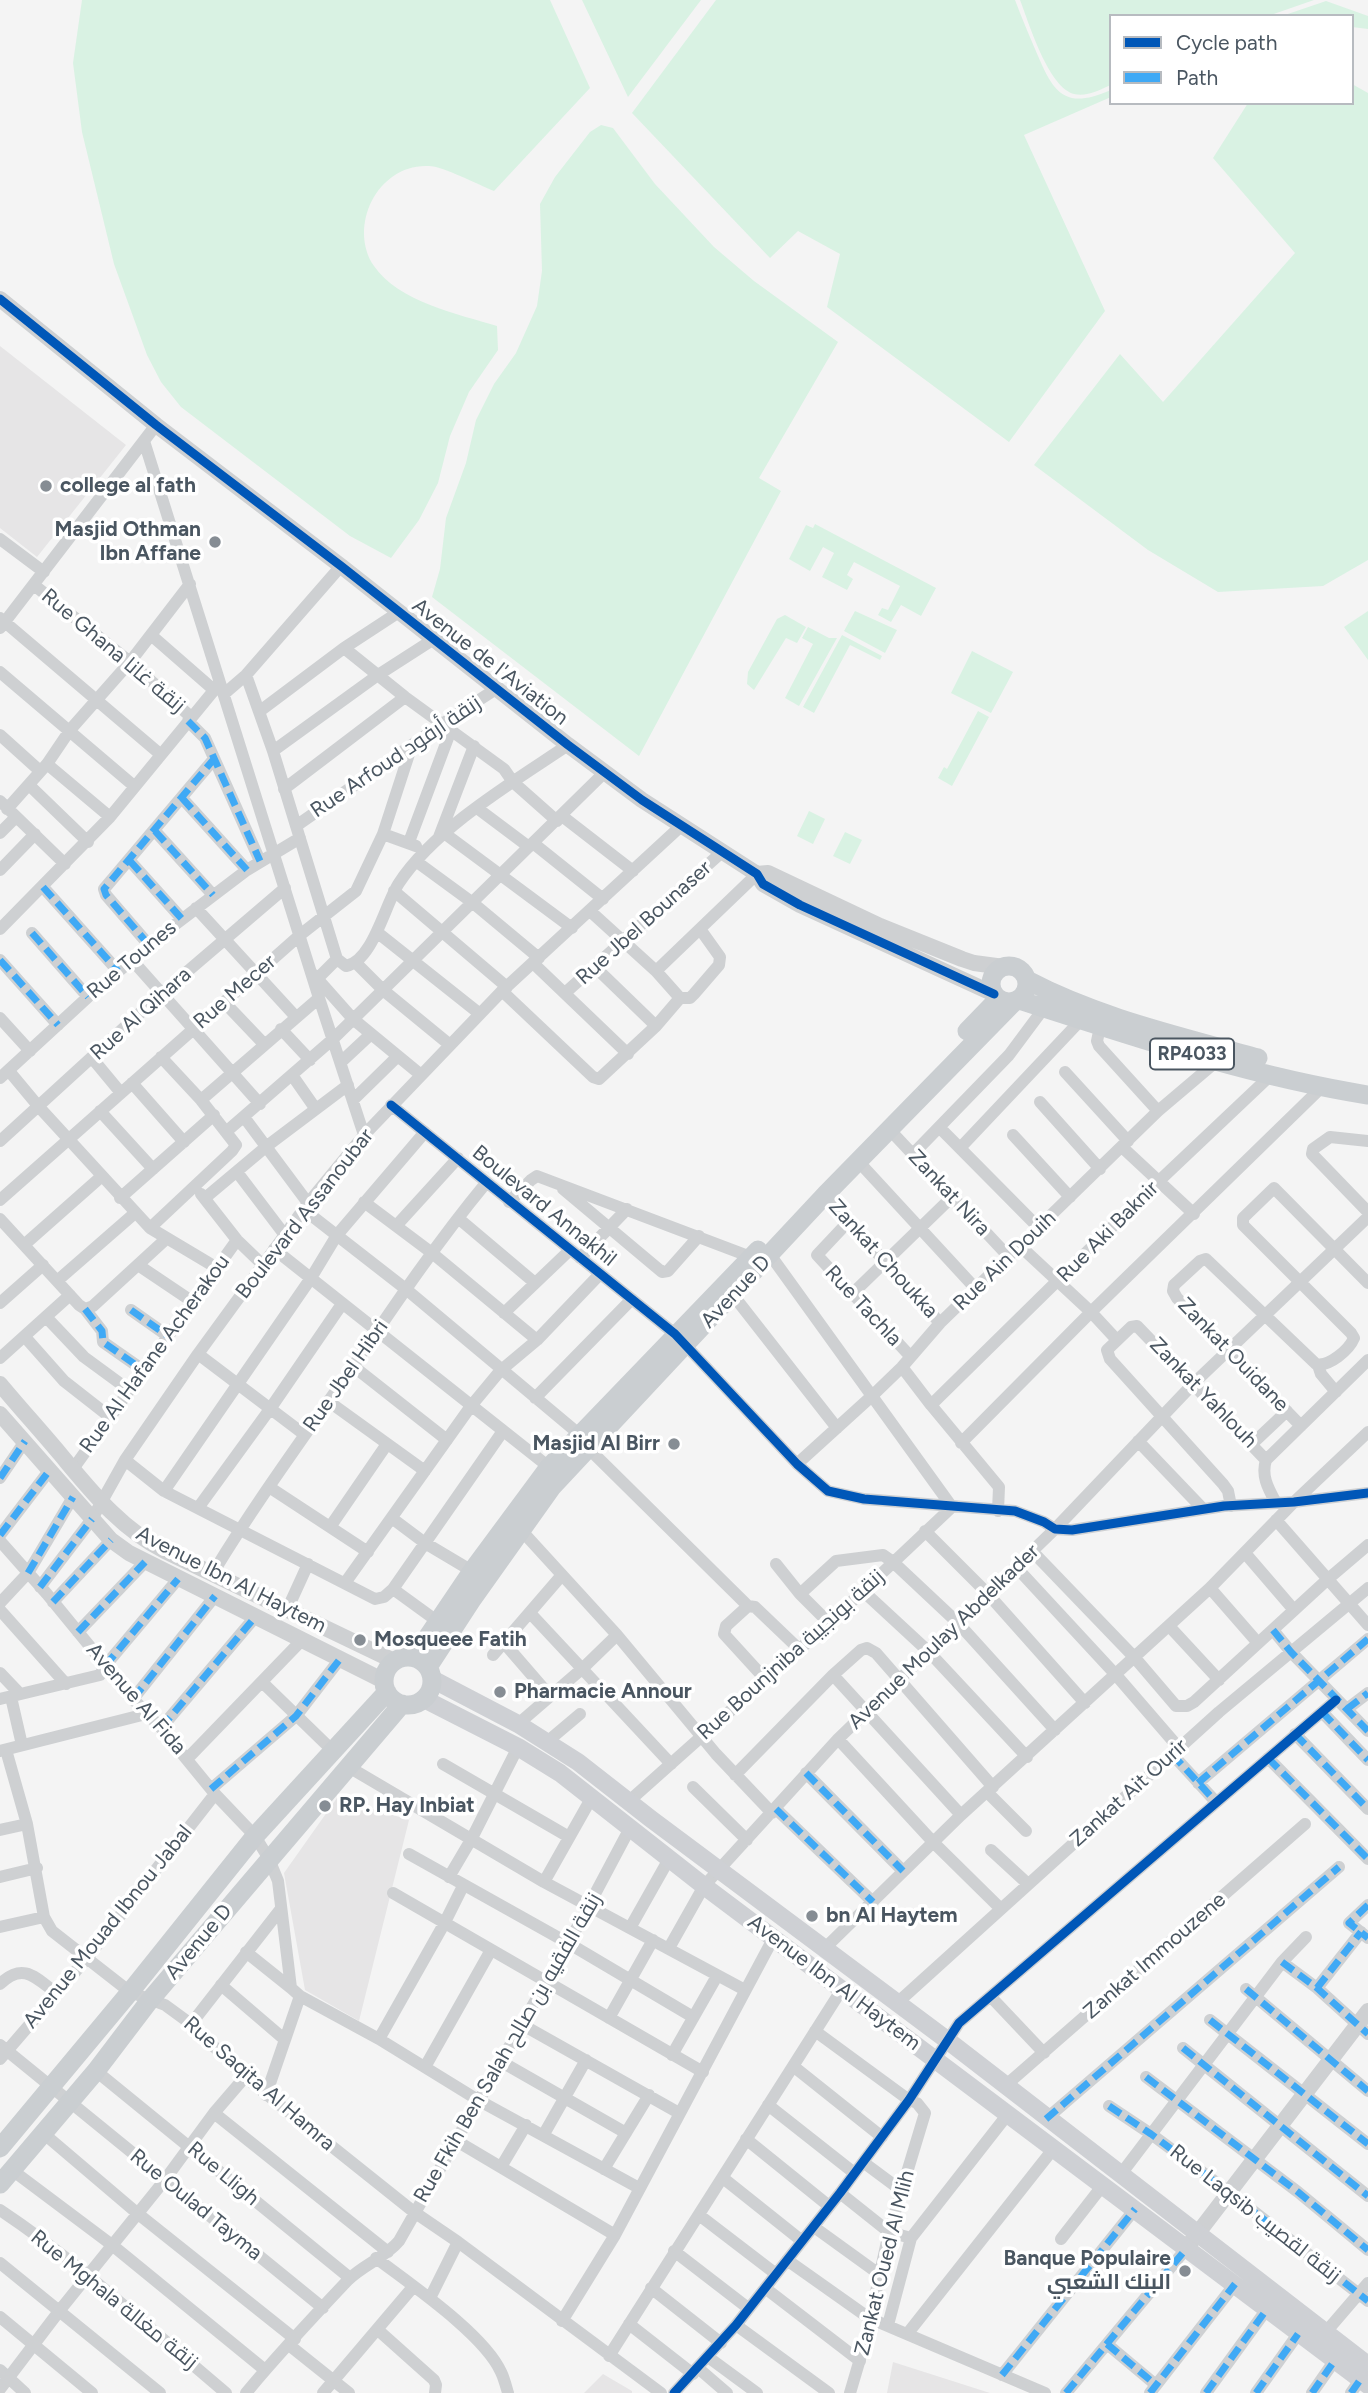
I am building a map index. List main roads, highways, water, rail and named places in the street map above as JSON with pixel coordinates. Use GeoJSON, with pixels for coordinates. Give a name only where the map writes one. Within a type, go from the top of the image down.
{"type":"FeatureCollection","features":[{"type":"Feature","properties":{"kind":"main road","name":"RP4033"},"geometry":{"type":"LineString","coordinates":[[1006,999],[991,989],[992,978],[999,969],[1016,967],[1027,980],[1077,1004],[1143,1026],[1275,1063],[1368,1082]]}},
{"type":"Feature","properties":{"kind":"main road"},"geometry":{"type":"LineString","coordinates":[[1006,999],[1026,991],[1027,980]]}},
{"type":"Feature","properties":{"kind":"main road","name":"Avenue de l'Aviation"},"geometry":{"type":"LineString","coordinates":[[1006,999],[1270,1076],[1368,1095]]}},
{"type":"Feature","properties":{"kind":"main road","name":"Avenue D"},"geometry":{"type":"LineString","coordinates":[[680,1340],[733,1295],[761,1256],[889,1129],[1006,999]]}},
{"type":"Feature","properties":{"kind":"main road","name":"Avenue D"},"geometry":{"type":"LineString","coordinates":[[425,1668],[584,1441],[1006,999]]}},
{"type":"Feature","properties":{"kind":"main road","name":"Avenue D"},"geometry":{"type":"LineString","coordinates":[[425,1668],[437,1621],[472,1571],[549,1467],[584,1441]]}},
{"type":"Feature","properties":{"kind":"main road"},"geometry":{"type":"LineString","coordinates":[[407,1657],[425,1668],[429,1693],[424,1699],[418,1703],[391,1692],[386,1673],[394,1661],[407,1657]]}},
{"type":"Feature","properties":{"kind":"main road","name":"Avenue Ibn Al Haytem"},"geometry":{"type":"LineString","coordinates":[[425,1668],[548,1741],[947,2040],[1325,2333],[1362,2381]]}},
{"type":"Feature","properties":{"kind":"main road","name":"Avenue D"},"geometry":{"type":"LineString","coordinates":[[0,2148],[255,1836],[332,1751],[391,1692]]}},
{"type":"Feature","properties":{"kind":"main road","name":"Avenue D"},"geometry":{"type":"LineString","coordinates":[[6,2177],[96,2071],[150,2000],[347,1766],[391,1692]]}},
{"type":"Feature","properties":{"kind":"main road","name":"Avenue Ibn Al Haytem"},"geometry":{"type":"LineString","coordinates":[[424,1699],[518,1747],[560,1773],[704,1886],[1362,2381]]}},
{"type":"Feature","properties":{"kind":"place","name":"college al fath"},"geometry":{"type":"Point","coordinates":[46,486]}},
{"type":"Feature","properties":{"kind":"place","name":"Masjid Othman Ibn Affane"},"geometry":{"type":"Point","coordinates":[215,542]}},
{"type":"Feature","properties":{"kind":"place","name":"Masjid Al Birr"},"geometry":{"type":"Point","coordinates":[674,1444]}},
{"type":"Feature","properties":{"kind":"place","name":"Mosqueee Fatih"},"geometry":{"type":"Point","coordinates":[360,1640]}},
{"type":"Feature","properties":{"kind":"place","name":"Pharmacie Annour"},"geometry":{"type":"Point","coordinates":[500,1692]}},
{"type":"Feature","properties":{"kind":"place","name":"RP. Hay Inbiat"},"geometry":{"type":"Point","coordinates":[325,1806]}},
{"type":"Feature","properties":{"kind":"place","name":"bn Al Haytem"},"geometry":{"type":"Point","coordinates":[812,1916]}},
{"type":"Feature","properties":{"kind":"place","name":"Banque Populaire البنك الشعبي"},"geometry":{"type":"Point","coordinates":[1185,2271]}}]}
